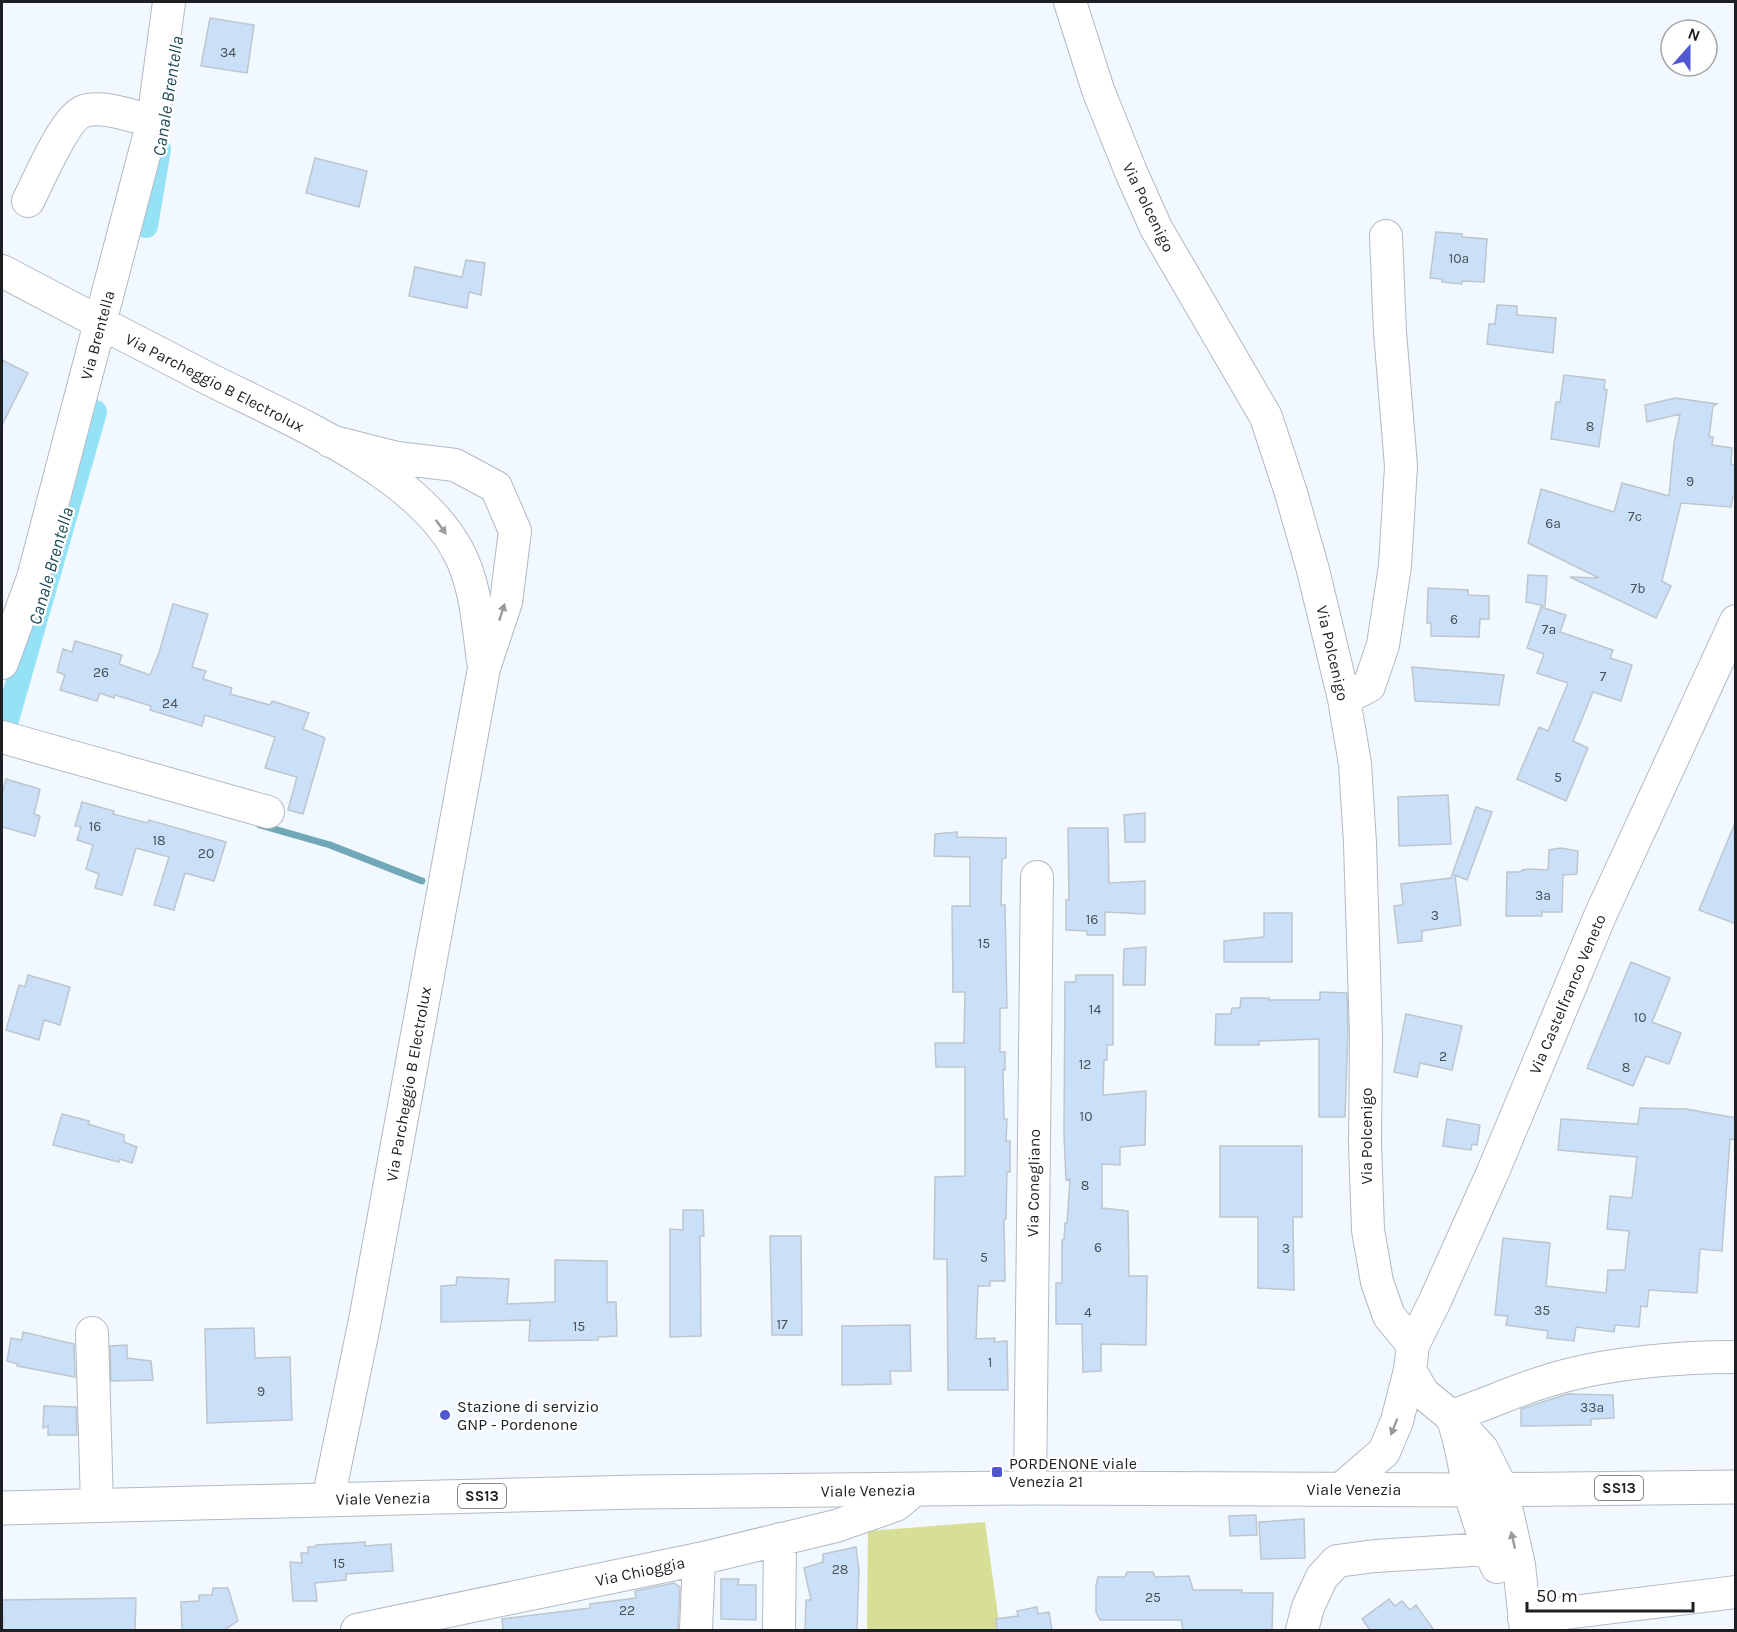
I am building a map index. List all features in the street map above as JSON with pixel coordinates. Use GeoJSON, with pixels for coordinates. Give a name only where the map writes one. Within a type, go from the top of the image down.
{"type":"FeatureCollection","features":[{"type":"Feature","properties":{"kind":"main road","name":"Viale Venezia"},"geometry":{"type":"LineString","coordinates":[[2,1508],[637,1492],[1030,1488],[1486,1490],[1736,1487]]}},
{"type":"Feature","properties":{"kind":"street","name":"Via Brentella"},"geometry":{"type":"LineString","coordinates":[[2,663],[33,578],[153,121],[169,2]]}},
{"type":"Feature","properties":{"kind":"street","name":"Via Polcenigo"},"geometry":{"type":"LineString","coordinates":[[1070,2],[1098,90],[1156,228],[1266,417],[1310,559],[1344,699],[1355,764],[1360,843],[1366,1036],[1365,1144],[1368,1230],[1377,1282],[1389,1316],[1412,1358]]}},
{"type":"Feature","properties":{"kind":"street"},"geometry":{"type":"LineString","coordinates":[[28,201],[68,123],[83,111],[104,110],[153,121]]}},
{"type":"Feature","properties":{"kind":"street"},"geometry":{"type":"LineString","coordinates":[[1344,699],[1370,686],[1383,645],[1395,566],[1401,466],[1390,332],[1386,236]]}},
{"type":"Feature","properties":{"kind":"street","name":"Via Parcheggio B Electrolux"},"geometry":{"type":"LineString","coordinates":[[2,271],[330,441],[391,477],[431,513],[458,551],[472,588],[484,668]]}},
{"type":"Feature","properties":{"kind":"street","name":"Via Parcheggio B Electrolux"},"geometry":{"type":"LineString","coordinates":[[328,1500],[367,1309],[484,668],[506,602],[515,531],[496,487],[455,465],[397,458],[330,441]]}},
{"type":"Feature","properties":{"kind":"street"},"geometry":{"type":"LineString","coordinates":[[407,491],[413,473],[423,461]]}},
{"type":"Feature","properties":{"kind":"street","name":"Via Castelfranco Veneto"},"geometry":{"type":"LineString","coordinates":[[1341,1489],[1383,1452],[1397,1421],[1412,1358],[1434,1304],[1492,1174],[1600,916],[1736,621]]}},
{"type":"Feature","properties":{"kind":"street"},"geometry":{"type":"LineString","coordinates":[[6,738],[268,813]]}},
{"type":"Feature","properties":{"kind":"street","name":"Via Conegliano"},"geometry":{"type":"LineString","coordinates":[[1030,1488],[1037,878]]}},
{"type":"Feature","properties":{"kind":"street"},"geometry":{"type":"LineString","coordinates":[[92,1333],[97,1505]]}},
{"type":"Feature","properties":{"kind":"street"},"geometry":{"type":"LineString","coordinates":[[1452,1416],[1484,1406],[1501,1396],[1541,1382],[1590,1370],[1694,1357],[1736,1357]]}},
{"type":"Feature","properties":{"kind":"street"},"geometry":{"type":"LineString","coordinates":[[1412,1358],[1423,1393],[1452,1416],[1482,1449],[1488,1549],[1525,1624]]}},
{"type":"Feature","properties":{"kind":"street","name":"Via Chioggia"},"geometry":{"type":"LineString","coordinates":[[372,1629],[699,1559],[836,1526],[896,1505],[914,1490]]}},
{"type":"Feature","properties":{"kind":"street"},"geometry":{"type":"LineString","coordinates":[[1486,1490],[1519,1565],[1525,1624]]}},
{"type":"Feature","properties":{"kind":"street"},"geometry":{"type":"LineString","coordinates":[[779,1630],[780,1539]]}},
{"type":"Feature","properties":{"kind":"street"},"geometry":{"type":"LineString","coordinates":[[1302,1630],[1308,1607],[1322,1577],[1337,1561],[1375,1556],[1488,1549]]}},
{"type":"Feature","properties":{"kind":"street"},"geometry":{"type":"LineString","coordinates":[[696,1630],[699,1559]]}},
{"type":"Feature","properties":{"kind":"street"},"geometry":{"type":"LineString","coordinates":[[1525,1624],[1736,1592]]}},
{"type":"Feature","properties":{"kind":"green space"},"geometry":{"type":"Polygon","coordinates":[[[985,1522],[1000,1630],[867,1630],[868,1531],[985,1522]]]}},
{"type":"Feature","properties":{"kind":"building"},"geometry":{"type":"Polygon","coordinates":[[[210,18],[254,25],[247,73],[201,66],[210,18]]]}},
{"type":"Feature","properties":{"kind":"building"},"geometry":{"type":"Polygon","coordinates":[[[315,158],[367,171],[359,207],[306,193],[315,158]]]}},
{"type":"Feature","properties":{"kind":"building"},"geometry":{"type":"Polygon","coordinates":[[[1436,232],[1487,239],[1484,282],[1462,281],[1462,284],[1430,278],[1436,232]]]}},
{"type":"Feature","properties":{"kind":"building"},"geometry":{"type":"Polygon","coordinates":[[[466,260],[485,263],[481,295],[469,292],[467,308],[409,296],[415,267],[462,277],[466,260]]]}},
{"type":"Feature","properties":{"kind":"building"},"geometry":{"type":"Polygon","coordinates":[[[1497,305],[1517,306],[1517,315],[1556,318],[1553,353],[1487,344],[1489,324],[1495,324],[1497,305]]]}},
{"type":"Feature","properties":{"kind":"building"},"geometry":{"type":"Polygon","coordinates":[[[2,360],[28,373],[2,425],[2,360]]]}},
{"type":"Feature","properties":{"kind":"building"},"geometry":{"type":"Polygon","coordinates":[[[1564,375],[1605,380],[1604,389],[1607,390],[1599,447],[1551,439],[1556,402],[1560,402],[1564,375]]]}},
{"type":"Feature","properties":{"kind":"building"},"geometry":{"type":"Polygon","coordinates":[[[1675,398],[1717,404],[1713,406],[1709,437],[1713,437],[1712,445],[1732,448],[1731,464],[1736,465],[1736,496],[1733,496],[1731,507],[1681,503],[1662,581],[1671,586],[1656,618],[1570,577],[1599,578],[1528,543],[1541,489],[1614,512],[1622,483],[1669,496],[1674,443],[1680,414],[1647,422],[1645,405],[1675,398]]]}},
{"type":"Feature","properties":{"kind":"building"},"geometry":{"type":"Polygon","coordinates":[[[1528,575],[1547,576],[1545,606],[1526,602],[1528,575]]]}},
{"type":"Feature","properties":{"kind":"building"},"geometry":{"type":"Polygon","coordinates":[[[1428,588],[1468,590],[1468,595],[1489,596],[1489,619],[1480,619],[1479,637],[1431,636],[1431,623],[1427,623],[1428,588]]]}},
{"type":"Feature","properties":{"kind":"building"},"geometry":{"type":"Polygon","coordinates":[[[173,604],[208,614],[192,667],[206,671],[203,679],[232,688],[230,694],[270,705],[272,701],[309,713],[303,729],[325,738],[303,814],[288,810],[297,777],[265,768],[275,737],[205,715],[202,726],[150,710],[151,706],[115,695],[114,698],[100,693],[97,701],[60,690],[65,675],[57,672],[63,649],[72,652],[75,641],[122,655],[119,664],[150,675],[173,604]]]}},
{"type":"Feature","properties":{"kind":"building"},"geometry":{"type":"Polygon","coordinates":[[[1541,607],[1566,615],[1560,632],[1613,650],[1610,658],[1632,665],[1621,701],[1593,692],[1573,741],[1588,748],[1566,801],[1517,779],[1539,727],[1548,731],[1568,683],[1537,673],[1544,654],[1527,648],[1541,607]]]}},
{"type":"Feature","properties":{"kind":"building"},"geometry":{"type":"Polygon","coordinates":[[[1412,667],[1504,675],[1499,705],[1415,701],[1412,667]]]}},
{"type":"Feature","properties":{"kind":"building"},"geometry":{"type":"Polygon","coordinates":[[[6,779],[40,789],[34,814],[40,816],[35,836],[2,827],[2,794],[6,779]]]}},
{"type":"Feature","properties":{"kind":"building"},"geometry":{"type":"Polygon","coordinates":[[[1448,795],[1451,844],[1399,846],[1398,797],[1448,795]]]}},
{"type":"Feature","properties":{"kind":"building"},"geometry":{"type":"Polygon","coordinates":[[[82,802],[114,811],[113,814],[147,823],[149,820],[226,842],[214,881],[185,873],[174,910],[154,905],[169,857],[136,848],[122,895],[95,888],[99,874],[86,869],[93,845],[77,840],[81,827],[75,826],[82,802]]]}},
{"type":"Feature","properties":{"kind":"building"},"geometry":{"type":"Polygon","coordinates":[[[1476,807],[1492,812],[1467,880],[1455,875],[1461,925],[1422,931],[1422,941],[1398,943],[1394,906],[1403,905],[1401,884],[1451,878],[1476,807]]]}},
{"type":"Feature","properties":{"kind":"building"},"geometry":{"type":"Polygon","coordinates":[[[1145,813],[1145,842],[1125,842],[1124,815],[1145,813]]]}},
{"type":"Feature","properties":{"kind":"building"},"geometry":{"type":"Polygon","coordinates":[[[1736,823],[1736,924],[1699,910],[1736,823]]]}},
{"type":"Feature","properties":{"kind":"building"},"geometry":{"type":"Polygon","coordinates":[[[1068,828],[1108,828],[1109,883],[1145,881],[1145,914],[1105,912],[1105,935],[1087,935],[1087,931],[1066,930],[1066,900],[1069,900],[1068,828]]]}},
{"type":"Feature","properties":{"kind":"building"},"geometry":{"type":"Polygon","coordinates":[[[957,832],[957,837],[1006,838],[1006,858],[1002,859],[1001,905],[1005,905],[1007,1008],[1000,1008],[1000,1052],[1005,1052],[1004,1119],[1007,1119],[1006,1141],[1010,1141],[1010,1172],[1007,1172],[1006,1219],[1004,1219],[1005,1281],[990,1281],[990,1286],[978,1286],[976,1339],[995,1338],[994,1342],[1007,1341],[1008,1390],[948,1390],[947,1259],[934,1259],[935,1177],[965,1176],[965,1067],[936,1067],[935,1043],[964,1043],[965,992],[953,992],[952,906],[970,906],[970,857],[934,856],[935,834],[957,832]]]}},
{"type":"Feature","properties":{"kind":"building"},"geometry":{"type":"Polygon","coordinates":[[[1561,848],[1578,851],[1577,874],[1563,875],[1562,912],[1542,912],[1542,916],[1506,916],[1507,872],[1521,872],[1530,869],[1548,870],[1549,850],[1561,848]]]}},
{"type":"Feature","properties":{"kind":"building"},"geometry":{"type":"Polygon","coordinates":[[[1264,913],[1292,913],[1292,962],[1224,962],[1224,941],[1264,937],[1264,913]]]}},
{"type":"Feature","properties":{"kind":"building"},"geometry":{"type":"Polygon","coordinates":[[[1146,947],[1145,985],[1123,985],[1124,949],[1146,947]]]}},
{"type":"Feature","properties":{"kind":"building"},"geometry":{"type":"Polygon","coordinates":[[[1631,962],[1670,978],[1652,1022],[1681,1033],[1669,1064],[1646,1056],[1633,1086],[1587,1068],[1631,962]]]}},
{"type":"Feature","properties":{"kind":"building"},"geometry":{"type":"Polygon","coordinates":[[[28,975],[70,987],[60,1025],[44,1020],[39,1040],[6,1030],[19,985],[25,987],[28,975]]]}},
{"type":"Feature","properties":{"kind":"building"},"geometry":{"type":"Polygon","coordinates":[[[1076,975],[1113,975],[1113,1045],[1107,1045],[1107,1060],[1104,1060],[1103,1095],[1146,1091],[1145,1145],[1120,1147],[1120,1165],[1102,1164],[1102,1208],[1128,1211],[1129,1276],[1147,1276],[1146,1345],[1101,1344],[1101,1371],[1083,1372],[1082,1324],[1056,1324],[1056,1283],[1062,1283],[1062,1240],[1064,1240],[1065,1223],[1067,1223],[1070,1179],[1066,1180],[1064,1134],[1065,982],[1076,982],[1076,975]]]}},
{"type":"Feature","properties":{"kind":"building"},"geometry":{"type":"Polygon","coordinates":[[[1320,992],[1347,993],[1345,1117],[1319,1117],[1319,1039],[1259,1041],[1259,1045],[1215,1045],[1216,1014],[1231,1014],[1232,1008],[1240,1008],[1241,998],[1320,1000],[1320,992]]]}},
{"type":"Feature","properties":{"kind":"building"},"geometry":{"type":"Polygon","coordinates":[[[1406,1014],[1462,1026],[1452,1070],[1420,1063],[1417,1077],[1394,1072],[1406,1014]]]}},
{"type":"Feature","properties":{"kind":"building"},"geometry":{"type":"Polygon","coordinates":[[[1640,1108],[1686,1109],[1736,1118],[1736,1140],[1730,1139],[1722,1251],[1700,1249],[1697,1293],[1649,1290],[1647,1307],[1641,1306],[1639,1327],[1615,1325],[1614,1332],[1576,1327],[1574,1341],[1547,1338],[1548,1331],[1506,1325],[1508,1316],[1495,1315],[1503,1238],[1550,1243],[1546,1286],[1606,1293],[1608,1270],[1625,1270],[1629,1231],[1607,1229],[1610,1196],[1632,1198],[1637,1157],[1558,1150],[1561,1119],[1638,1124],[1640,1108]]]}},
{"type":"Feature","properties":{"kind":"building"},"geometry":{"type":"Polygon","coordinates":[[[62,1114],[89,1121],[88,1124],[124,1135],[124,1142],[137,1147],[132,1163],[120,1159],[119,1162],[53,1145],[62,1114]]]}},
{"type":"Feature","properties":{"kind":"building"},"geometry":{"type":"Polygon","coordinates":[[[1447,1119],[1480,1125],[1477,1145],[1472,1144],[1471,1150],[1443,1146],[1447,1119]]]}},
{"type":"Feature","properties":{"kind":"building"},"geometry":{"type":"Polygon","coordinates":[[[1220,1146],[1302,1146],[1302,1217],[1293,1217],[1294,1290],[1258,1288],[1258,1217],[1220,1217],[1220,1146]]]}},
{"type":"Feature","properties":{"kind":"building"},"geometry":{"type":"Polygon","coordinates":[[[683,1210],[703,1210],[704,1236],[700,1236],[701,1336],[670,1337],[670,1229],[683,1230],[683,1210]]]}},
{"type":"Feature","properties":{"kind":"building"},"geometry":{"type":"Polygon","coordinates":[[[770,1236],[801,1236],[802,1335],[772,1335],[770,1236]]]}},
{"type":"Feature","properties":{"kind":"building"},"geometry":{"type":"Polygon","coordinates":[[[555,1260],[607,1261],[607,1302],[616,1302],[617,1336],[598,1337],[598,1340],[529,1341],[530,1320],[441,1322],[441,1286],[456,1285],[457,1277],[509,1279],[507,1304],[555,1302],[555,1260]]]}},
{"type":"Feature","properties":{"kind":"building"},"geometry":{"type":"Polygon","coordinates":[[[910,1325],[911,1371],[890,1371],[891,1384],[842,1385],[842,1326],[910,1325]]]}},
{"type":"Feature","properties":{"kind":"building"},"geometry":{"type":"Polygon","coordinates":[[[254,1328],[255,1358],[290,1357],[292,1420],[207,1423],[205,1329],[254,1328]]]}},
{"type":"Feature","properties":{"kind":"building"},"geometry":{"type":"Polygon","coordinates":[[[23,1332],[74,1344],[75,1377],[17,1366],[18,1364],[7,1361],[11,1338],[22,1340],[23,1332]]]}},
{"type":"Feature","properties":{"kind":"building"},"geometry":{"type":"Polygon","coordinates":[[[127,1345],[127,1358],[151,1361],[153,1380],[111,1381],[110,1346],[127,1345]]]}},
{"type":"Feature","properties":{"kind":"building"},"geometry":{"type":"Polygon","coordinates":[[[1567,1394],[1613,1395],[1614,1418],[1591,1419],[1591,1425],[1521,1426],[1521,1409],[1567,1394]]]}},
{"type":"Feature","properties":{"kind":"building"},"geometry":{"type":"Polygon","coordinates":[[[44,1406],[76,1407],[77,1435],[48,1435],[48,1426],[43,1428],[44,1406]]]}},
{"type":"Feature","properties":{"kind":"building"},"geometry":{"type":"Polygon","coordinates":[[[1256,1515],[1257,1535],[1230,1536],[1229,1516],[1256,1515]]]}},
{"type":"Feature","properties":{"kind":"building"},"geometry":{"type":"Polygon","coordinates":[[[1304,1519],[1305,1558],[1261,1559],[1259,1522],[1304,1519]]]}},
{"type":"Feature","properties":{"kind":"building"},"geometry":{"type":"Polygon","coordinates":[[[365,1542],[365,1546],[391,1544],[393,1571],[346,1574],[346,1580],[315,1583],[317,1601],[293,1601],[290,1562],[302,1563],[301,1553],[308,1553],[308,1547],[365,1542]]]}},
{"type":"Feature","properties":{"kind":"building"},"geometry":{"type":"Polygon","coordinates":[[[856,1547],[859,1570],[857,1630],[805,1630],[806,1600],[811,1600],[804,1568],[823,1562],[823,1554],[856,1547]]]}},
{"type":"Feature","properties":{"kind":"building"},"geometry":{"type":"Polygon","coordinates":[[[1127,1572],[1153,1572],[1155,1577],[1189,1576],[1193,1590],[1242,1590],[1242,1593],[1273,1593],[1272,1630],[1183,1630],[1181,1620],[1100,1620],[1096,1612],[1098,1577],[1125,1577],[1127,1572]]]}},
{"type":"Feature","properties":{"kind":"building"},"geometry":{"type":"Polygon","coordinates":[[[721,1579],[739,1579],[738,1585],[756,1585],[756,1620],[721,1619],[721,1579]]]}},
{"type":"Feature","properties":{"kind":"building"},"geometry":{"type":"Polygon","coordinates":[[[674,1583],[680,1587],[678,1630],[503,1630],[502,1619],[590,1608],[590,1604],[636,1598],[635,1591],[674,1583]]]}},
{"type":"Feature","properties":{"kind":"building"},"geometry":{"type":"Polygon","coordinates":[[[213,1588],[228,1588],[238,1621],[224,1630],[182,1630],[181,1602],[199,1601],[199,1595],[212,1595],[213,1588]]]}},
{"type":"Feature","properties":{"kind":"building"},"geometry":{"type":"Polygon","coordinates":[[[136,1598],[135,1630],[3,1630],[2,1600],[136,1598]]]}},
{"type":"Feature","properties":{"kind":"building"},"geometry":{"type":"Polygon","coordinates":[[[1389,1599],[1395,1606],[1402,1601],[1410,1610],[1416,1605],[1434,1630],[1370,1630],[1362,1619],[1389,1599]]]}},
{"type":"Feature","properties":{"kind":"building"},"geometry":{"type":"Polygon","coordinates":[[[1037,1607],[1038,1614],[1049,1612],[1052,1630],[997,1630],[996,1619],[1018,1616],[1017,1611],[1037,1607]]]}},
{"type":"Feature","properties":{"kind":"waterway","name":"Canale Brentella"},"geometry":{"type":"LineString","coordinates":[[146,226],[159,149]]}},
{"type":"Feature","properties":{"kind":"waterway","name":"Canale Brentella"},"geometry":{"type":"LineString","coordinates":[[7,720],[95,412]]}},
{"type":"Feature","properties":{"kind":"waterway"},"geometry":{"type":"LineString","coordinates":[[260,825],[330,845],[422,881]]}},
{"type":"Feature","properties":{"kind":"place","name":"Stazione di servizio GNP - Pordenone"},"geometry":{"type":"Point","coordinates":[445,1415]}},
{"type":"Feature","properties":{"kind":"place","name":"PORDENONE viale Venezia 21"},"geometry":{"type":"Point","coordinates":[997,1472]}}]}
